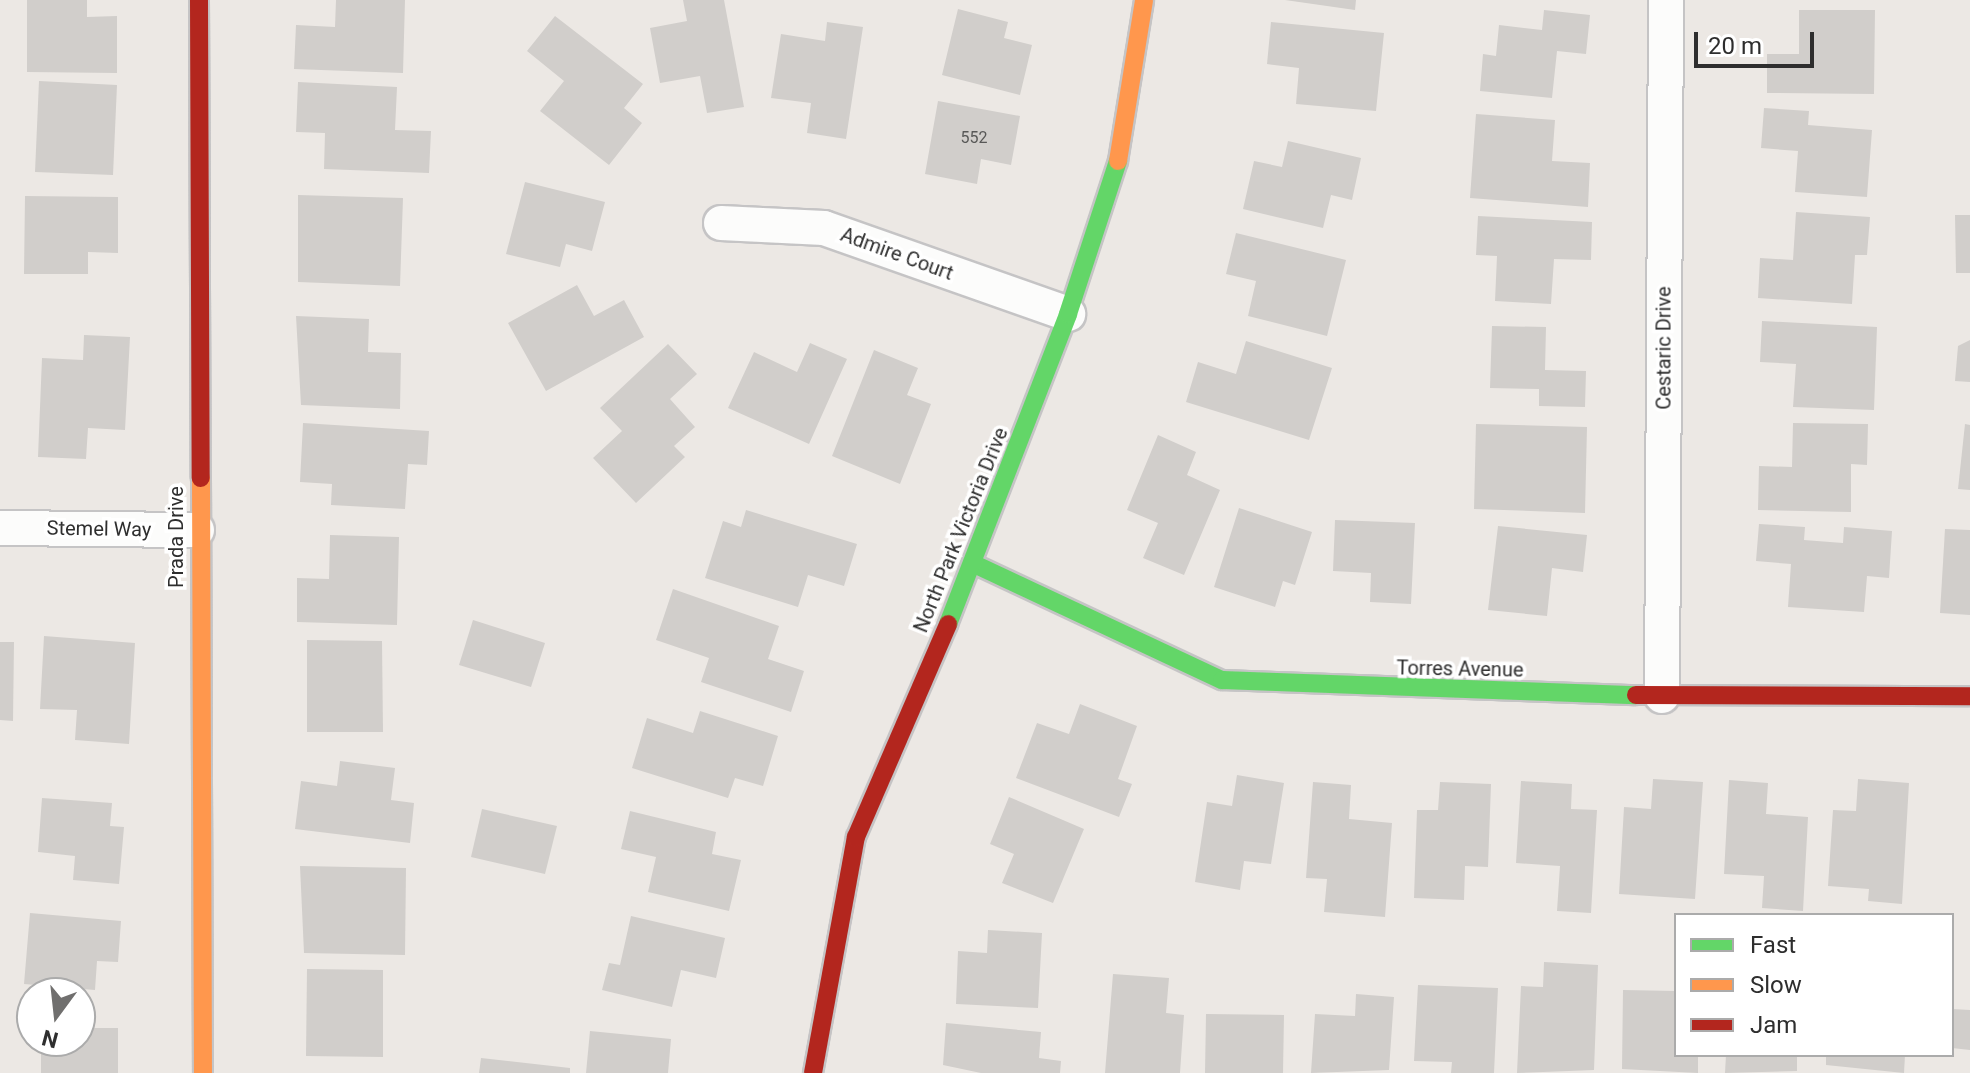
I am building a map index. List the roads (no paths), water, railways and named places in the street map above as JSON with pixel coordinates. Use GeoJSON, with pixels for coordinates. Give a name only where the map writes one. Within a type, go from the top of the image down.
{"type":"FeatureCollection","features":[{"type":"Feature","properties":{"kind":"street","name":"Prada Drive"},"geometry":{"type":"LineString","coordinates":[[199,0],[197,530],[203,1073]]}},
{"type":"Feature","properties":{"kind":"street","name":"North Park Victoria Drive"},"geometry":{"type":"LineString","coordinates":[[813,1073],[856,837],[974,564],[1068,314],[1116,171],[1144,0]]}},
{"type":"Feature","properties":{"kind":"street","name":"Cestaric Drive"},"geometry":{"type":"LineString","coordinates":[[1662,696],[1666,0]]}},
{"type":"Feature","properties":{"kind":"street","name":"Admire Court"},"geometry":{"type":"LineString","coordinates":[[721,223],[824,228],[1068,314]]}},
{"type":"Feature","properties":{"kind":"street","name":"Stemel Way"},"geometry":{"type":"LineString","coordinates":[[0,528],[197,530]]}},
{"type":"Feature","properties":{"kind":"street","name":"Torres Avenue"},"geometry":{"type":"LineString","coordinates":[[974,564],[1222,680],[1662,696],[1970,696]]}}]}
